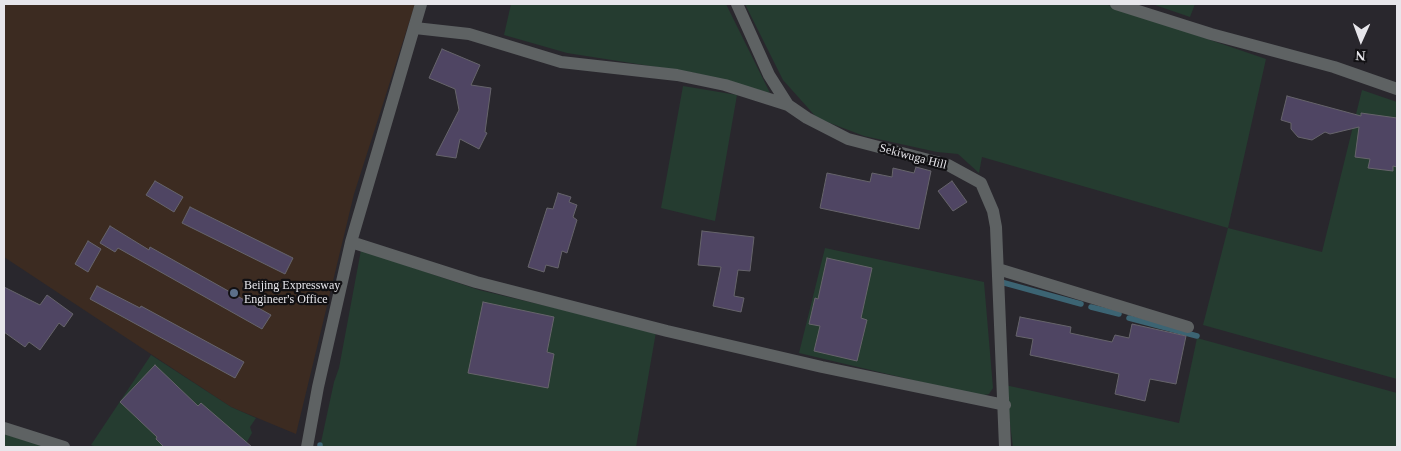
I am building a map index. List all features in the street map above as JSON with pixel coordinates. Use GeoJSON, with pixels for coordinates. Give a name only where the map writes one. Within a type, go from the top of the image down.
{"type":"FeatureCollection","features":[{"type":"Feature","properties":{"kind":"street"},"geometry":{"type":"LineString","coordinates":[[307,447],[318,387],[351,242],[421,4]]}},
{"type":"Feature","properties":{"kind":"street","name":"Sekiwuga Hill"},"geometry":{"type":"LineString","coordinates":[[736,4],[769,75],[788,105],[807,118],[848,139],[948,165],[981,183],[993,211],[1005,404],[1005,447]]}},
{"type":"Feature","properties":{"kind":"street"},"geometry":{"type":"LineString","coordinates":[[1116,4],[1211,34],[1334,67],[1397,89]]}},
{"type":"Feature","properties":{"kind":"street"},"geometry":{"type":"LineString","coordinates":[[415,28],[469,34],[561,62],[677,74],[725,85],[788,105]]}},
{"type":"Feature","properties":{"kind":"street"},"geometry":{"type":"LineString","coordinates":[[351,242],[486,284],[667,331],[822,367],[1005,404]]}},
{"type":"Feature","properties":{"kind":"street"},"geometry":{"type":"LineString","coordinates":[[998,269],[1188,327]]}},
{"type":"Feature","properties":{"kind":"street"},"geometry":{"type":"LineString","coordinates":[[4,428],[64,447]]}},
{"type":"Feature","properties":{"kind":"shaded area"},"geometry":{"type":"Polygon","coordinates":[[[4,4],[415,4],[354,194],[296,434],[231,407],[4,257],[4,4]]]}},
{"type":"Feature","properties":{"kind":"green space"},"geometry":{"type":"Polygon","coordinates":[[[511,4],[726,4],[770,93],[695,73],[567,53],[504,35],[511,4]]]}},
{"type":"Feature","properties":{"kind":"green space"},"geometry":{"type":"Polygon","coordinates":[[[745,4],[1105,4],[1266,59],[1228,228],[982,157],[979,173],[958,154],[937,152],[864,136],[817,118],[783,80],[745,4]]]}},
{"type":"Feature","properties":{"kind":"green space"},"geometry":{"type":"Polygon","coordinates":[[[1152,4],[1195,4],[1190,17],[1152,4]]]}},
{"type":"Feature","properties":{"kind":"green space"},"geometry":{"type":"Polygon","coordinates":[[[683,86],[737,95],[715,221],[661,208],[683,86]]]}},
{"type":"Feature","properties":{"kind":"green space"},"geometry":{"type":"Polygon","coordinates":[[[1362,90],[1397,102],[1397,379],[1203,325],[1228,228],[1322,252],[1362,90]]]}},
{"type":"Feature","properties":{"kind":"green space"},"geometry":{"type":"Polygon","coordinates":[[[825,248],[984,282],[993,388],[989,394],[980,396],[799,353],[825,248]]]}},
{"type":"Feature","properties":{"kind":"green space"},"geometry":{"type":"Polygon","coordinates":[[[361,250],[479,290],[656,332],[636,447],[320,447],[334,382],[339,368],[361,250]]]}},
{"type":"Feature","properties":{"kind":"green space"},"geometry":{"type":"Polygon","coordinates":[[[1197,338],[1397,393],[1397,447],[1013,447],[1005,385],[1179,423],[1197,338]]]}},
{"type":"Feature","properties":{"kind":"green space"},"geometry":{"type":"Polygon","coordinates":[[[151,355],[231,407],[256,418],[250,427],[252,433],[244,447],[97,447],[91,445],[151,355]]]}},
{"type":"Feature","properties":{"kind":"green space"},"geometry":{"type":"Polygon","coordinates":[[[4,434],[48,447],[4,447],[4,434]]]}},
{"type":"Feature","properties":{"kind":"building"},"geometry":{"type":"Polygon","coordinates":[[[442,49],[480,65],[471,85],[491,88],[485,132],[487,133],[479,149],[460,139],[456,158],[436,155],[459,110],[455,89],[429,78],[442,49]]]}},
{"type":"Feature","properties":{"kind":"building"},"geometry":{"type":"Polygon","coordinates":[[[1287,96],[1361,116],[1361,113],[1397,118],[1397,167],[1393,166],[1393,171],[1368,168],[1370,159],[1355,157],[1359,127],[1330,134],[1325,132],[1312,140],[1298,137],[1291,129],[1291,123],[1281,120],[1287,96]]]}},
{"type":"Feature","properties":{"kind":"building"},"geometry":{"type":"Polygon","coordinates":[[[916,167],[931,171],[919,229],[820,208],[827,173],[870,182],[872,173],[892,177],[893,168],[914,173],[916,167]]]}},
{"type":"Feature","properties":{"kind":"building"},"geometry":{"type":"Polygon","coordinates":[[[155,181],[183,197],[174,212],[146,195],[155,181]]]}},
{"type":"Feature","properties":{"kind":"building"},"geometry":{"type":"Polygon","coordinates":[[[952,181],[967,202],[953,211],[938,191],[952,181]]]}},
{"type":"Feature","properties":{"kind":"building"},"geometry":{"type":"Polygon","coordinates":[[[558,193],[571,197],[569,202],[577,205],[573,217],[577,220],[567,253],[562,251],[558,268],[546,265],[544,272],[528,267],[547,208],[553,209],[558,193]]]}},
{"type":"Feature","properties":{"kind":"building"},"geometry":{"type":"Polygon","coordinates":[[[190,207],[293,258],[285,274],[182,223],[190,207]]]}},
{"type":"Feature","properties":{"kind":"building"},"geometry":{"type":"Polygon","coordinates":[[[110,226],[149,250],[150,247],[271,315],[262,329],[118,248],[115,252],[100,243],[110,226]]]}},
{"type":"Feature","properties":{"kind":"building"},"geometry":{"type":"Polygon","coordinates":[[[702,231],[754,237],[750,271],[738,270],[734,296],[744,298],[741,312],[713,306],[721,267],[698,265],[702,231]]]}},
{"type":"Feature","properties":{"kind":"building"},"geometry":{"type":"Polygon","coordinates":[[[88,241],[101,249],[88,272],[75,264],[88,241]]]}},
{"type":"Feature","properties":{"kind":"building"},"geometry":{"type":"Polygon","coordinates":[[[827,258],[872,268],[861,318],[867,320],[857,361],[814,351],[820,326],[809,324],[815,298],[818,299],[827,258]]]}},
{"type":"Feature","properties":{"kind":"building"},"geometry":{"type":"Polygon","coordinates":[[[97,286],[140,308],[141,306],[244,362],[235,378],[90,299],[97,286]]]}},
{"type":"Feature","properties":{"kind":"building"},"geometry":{"type":"Polygon","coordinates":[[[4,287],[40,305],[47,295],[73,314],[64,327],[59,323],[40,350],[29,342],[25,347],[4,332],[4,287]]]}},
{"type":"Feature","properties":{"kind":"building"},"geometry":{"type":"Polygon","coordinates":[[[483,302],[554,317],[547,352],[554,354],[548,388],[468,373],[483,302]]]}},
{"type":"Feature","properties":{"kind":"building"},"geometry":{"type":"Polygon","coordinates":[[[1020,317],[1071,327],[1070,333],[1112,342],[1115,335],[1129,338],[1132,324],[1186,336],[1176,384],[1150,379],[1145,401],[1115,394],[1119,374],[1030,355],[1033,339],[1016,336],[1020,317]]]}},
{"type":"Feature","properties":{"kind":"building"},"geometry":{"type":"Polygon","coordinates":[[[155,365],[198,406],[201,403],[252,447],[164,447],[156,439],[157,437],[120,402],[155,365]]]}},
{"type":"Feature","properties":{"kind":"waterway"},"geometry":{"type":"LineString","coordinates":[[1001,285],[1001,282],[1081,304]]}},
{"type":"Feature","properties":{"kind":"waterway"},"geometry":{"type":"LineString","coordinates":[[1091,307],[1119,314]]}},
{"type":"Feature","properties":{"kind":"waterway"},"geometry":{"type":"LineString","coordinates":[[1129,318],[1197,336]]}},
{"type":"Feature","properties":{"kind":"place","name":"Beijing Expressway Engineer's Office"},"geometry":{"type":"Point","coordinates":[234,293]}}]}
